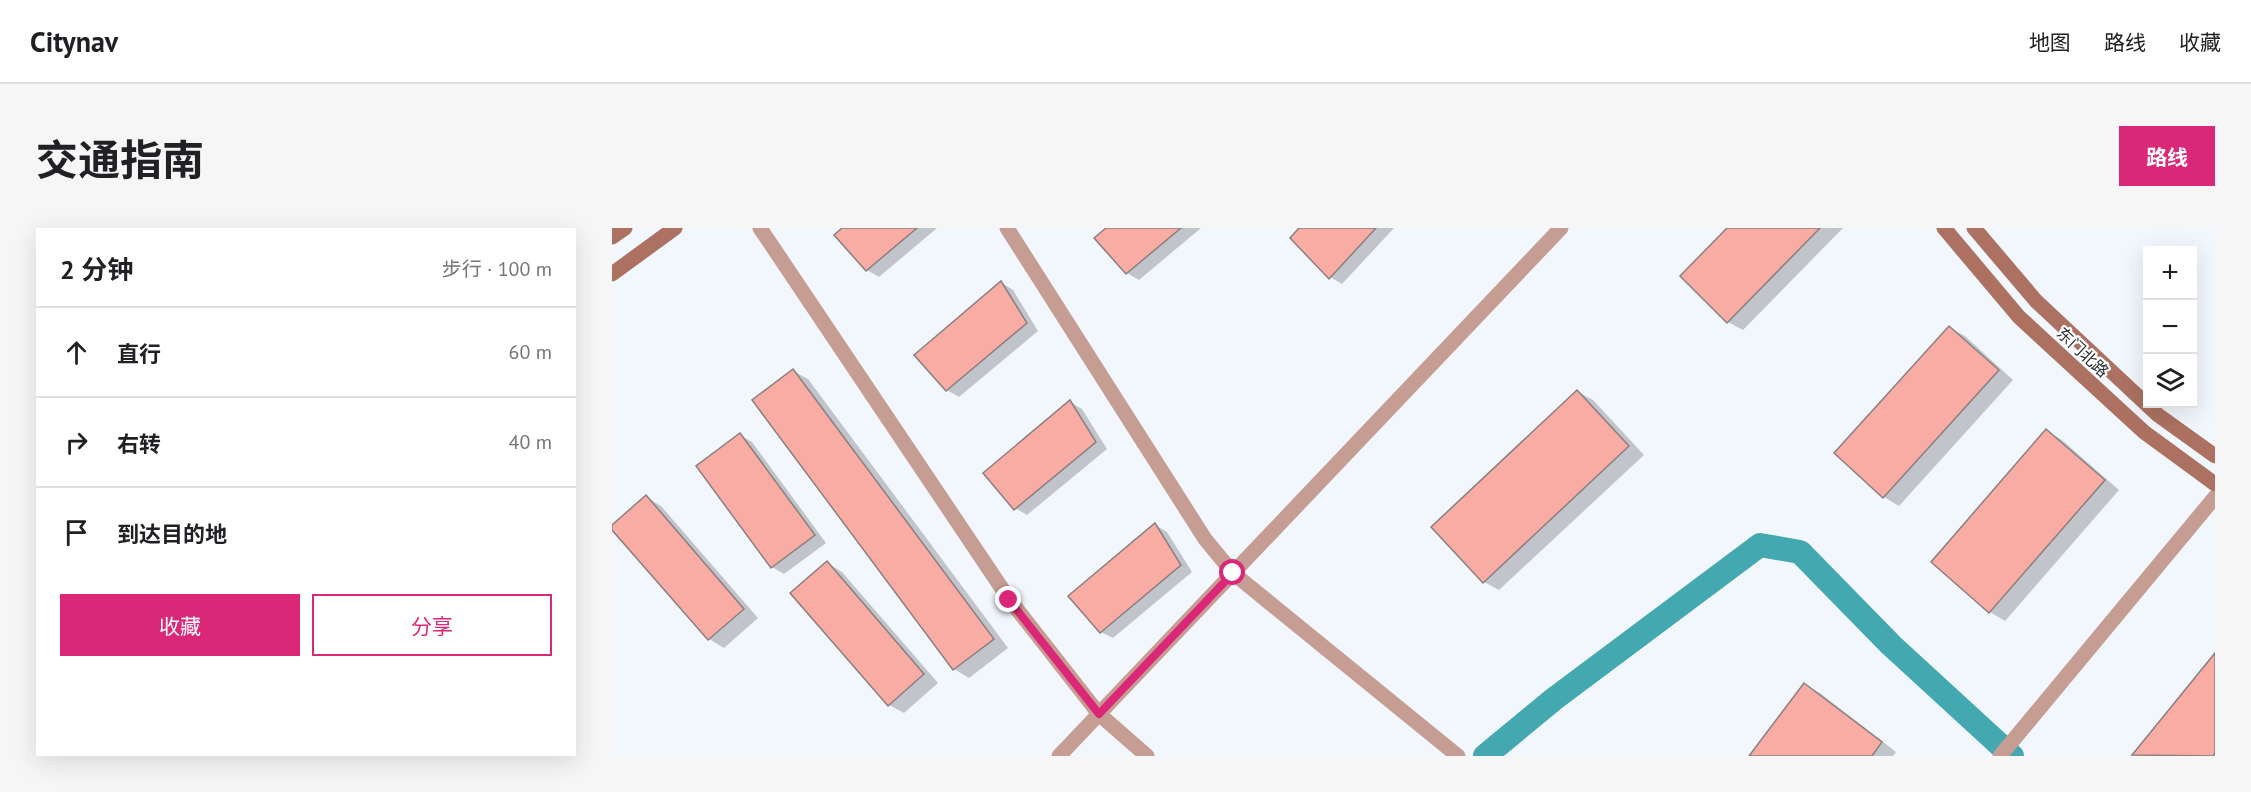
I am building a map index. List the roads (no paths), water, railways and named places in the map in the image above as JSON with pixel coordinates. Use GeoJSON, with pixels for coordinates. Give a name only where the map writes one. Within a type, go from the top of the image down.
{"type":"FeatureCollection","features":[{"type":"Feature","properties":{"kind":"main road"},"geometry":{"type":"LineString","coordinates":[[612,237],[625,228]]}},
{"type":"Feature","properties":{"kind":"main road"},"geometry":{"type":"LineString","coordinates":[[612,274],[675,228]]}},
{"type":"Feature","properties":{"kind":"main road","name":"东门北路"},"geometry":{"type":"LineString","coordinates":[[1944,228],[2019,317],[2144,432],[2215,484]]}},
{"type":"Feature","properties":{"kind":"main road","name":"东门北路"},"geometry":{"type":"LineString","coordinates":[[1974,228],[2036,301],[2158,415],[2215,456]]}},
{"type":"Feature","properties":{"kind":"street"},"geometry":{"type":"LineString","coordinates":[[760,228],[1009,600],[1099,714],[1147,756]]}},
{"type":"Feature","properties":{"kind":"street"},"geometry":{"type":"LineString","coordinates":[[1007,228],[1205,539],[1233,573],[1458,756]]}},
{"type":"Feature","properties":{"kind":"street"},"geometry":{"type":"LineString","coordinates":[[1059,756],[1561,228]]}},
{"type":"Feature","properties":{"kind":"street"},"geometry":{"type":"LineString","coordinates":[[2000,756],[2215,496]]}},
{"type":"Feature","properties":{"kind":"waterway"},"geometry":{"type":"LineString","coordinates":[[1485,756],[1554,699],[1760,545],[1800,552],[1891,645],[2012,756]]}}]}
